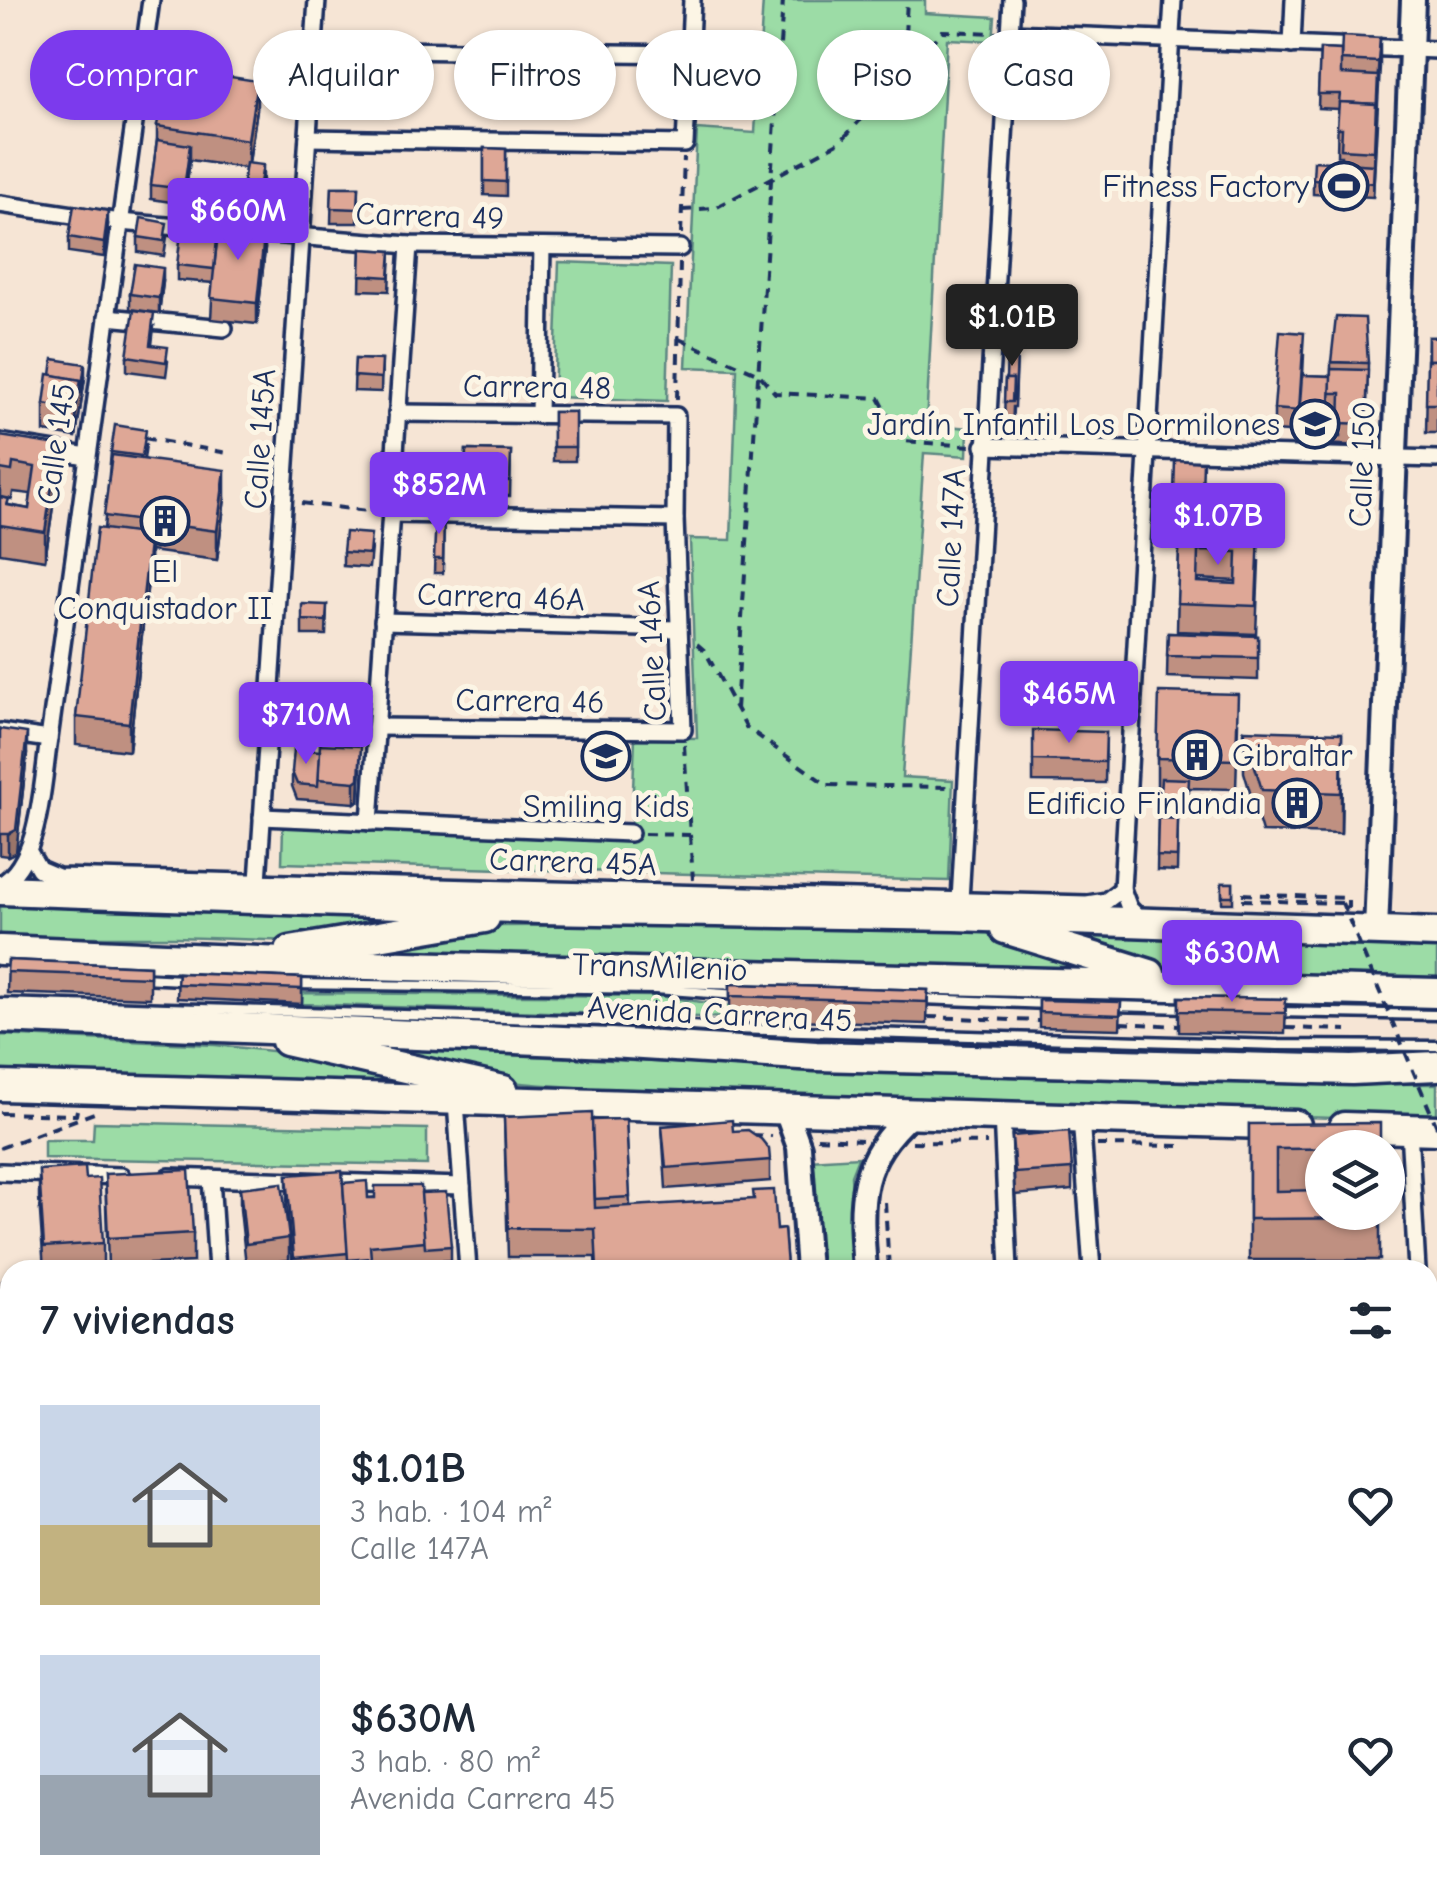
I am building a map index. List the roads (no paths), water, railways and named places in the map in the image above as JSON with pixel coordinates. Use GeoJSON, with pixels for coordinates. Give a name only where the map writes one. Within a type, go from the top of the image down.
{"type":"FeatureCollection","features":[{"type":"Feature","properties":{"kind":"highway"},"geometry":{"type":"LineString","coordinates":[[0,888],[540,908],[957,908],[1144,923],[1437,933]]}},
{"type":"Feature","properties":{"kind":"highway"},"geometry":{"type":"LineString","coordinates":[[238,960],[540,908]]}},
{"type":"Feature","properties":{"kind":"highway"},"geometry":{"type":"LineString","coordinates":[[957,908],[1198,997]]}},
{"type":"Feature","properties":{"kind":"highway","name":"Avenida Carrera 45"},"geometry":{"type":"LineString","coordinates":[[0,950],[1198,997],[1437,993]]}},
{"type":"Feature","properties":{"kind":"highway","name":"Avenida Carrera 45"},"geometry":{"type":"LineString","coordinates":[[0,1018],[612,1042],[816,1056],[1352,1070],[1437,1066]]}},
{"type":"Feature","properties":{"kind":"highway"},"geometry":{"type":"LineString","coordinates":[[232,1028],[402,1070],[585,1104]]}},
{"type":"Feature","properties":{"kind":"highway"},"geometry":{"type":"LineString","coordinates":[[2,1104],[585,1104],[1002,1114],[1082,1131],[1437,1128]]}},
{"type":"Feature","properties":{"kind":"street","name":"Calle 145"},"geometry":{"type":"LineString","coordinates":[[30,852],[150,0]]}},
{"type":"Feature","properties":{"kind":"street","name":"Calle 145A"},"geometry":{"type":"LineString","coordinates":[[315,30],[317,0]]}},
{"type":"Feature","properties":{"kind":"street"},"geometry":{"type":"LineString","coordinates":[[690,30],[692,0]]}},
{"type":"Feature","properties":{"kind":"street","name":"Calle 147A"},"geometry":{"type":"LineString","coordinates":[[1010,30],[1012,0]]}},
{"type":"Feature","properties":{"kind":"street"},"geometry":{"type":"LineString","coordinates":[[1144,923],[1129,908],[1122,889],[1173,0]]}},
{"type":"Feature","properties":{"kind":"street"},"geometry":{"type":"LineString","coordinates":[[1292,45],[1294,0]]}},
{"type":"Feature","properties":{"kind":"street","name":"Calle 150"},"geometry":{"type":"LineString","coordinates":[[1376,931],[1413,0]]}},
{"type":"Feature","properties":{"kind":"street"},"geometry":{"type":"LineString","coordinates":[[1110,39],[1437,50]]}},
{"type":"Feature","properties":{"kind":"street"},"geometry":{"type":"LineString","coordinates":[[434,51],[636,53]]}},
{"type":"Feature","properties":{"kind":"street","name":"Calle 145A"},"geometry":{"type":"LineString","coordinates":[[258,881],[309,120]]}},
{"type":"Feature","properties":{"kind":"street"},"geometry":{"type":"LineString","coordinates":[[308,138],[685,144],[686,120]]}},
{"type":"Feature","properties":{"kind":"street","name":"Calle 147A"},"geometry":{"type":"LineString","coordinates":[[957,908],[1005,120]]}},
{"type":"Feature","properties":{"kind":"street"},"geometry":{"type":"LineString","coordinates":[[0,204],[120,222],[211,229]]}},
{"type":"Feature","properties":{"kind":"street","name":"Carrera 49"},"geometry":{"type":"LineString","coordinates":[[229,230],[409,245],[680,248]]}},
{"type":"Feature","properties":{"kind":"street"},"geometry":{"type":"LineString","coordinates":[[370,822],[409,245]]}},
{"type":"Feature","properties":{"kind":"street"},"geometry":{"type":"LineString","coordinates":[[539,415],[542,247]]}},
{"type":"Feature","properties":{"kind":"street"},"geometry":{"type":"LineString","coordinates":[[107,317],[224,328]]}},
{"type":"Feature","properties":{"kind":"street","name":"Carrera 48"},"geometry":{"type":"LineString","coordinates":[[397,413],[676,416]]}},
{"type":"Feature","properties":{"kind":"street","name":"Calle 146A"},"geometry":{"type":"LineString","coordinates":[[676,416],[677,629],[683,730]]}},
{"type":"Feature","properties":{"kind":"street"},"geometry":{"type":"LineString","coordinates":[[0,442],[87,456]]}},
{"type":"Feature","properties":{"kind":"street"},"geometry":{"type":"LineString","coordinates":[[984,446],[1437,459]]}},
{"type":"Feature","properties":{"kind":"street"},"geometry":{"type":"LineString","coordinates":[[390,514],[675,518]]}},
{"type":"Feature","properties":{"kind":"street","name":"Carrera 46A"},"geometry":{"type":"LineString","coordinates":[[383,621],[677,629]]}},
{"type":"Feature","properties":{"kind":"street","name":"Carrera 46"},"geometry":{"type":"LineString","coordinates":[[376,727],[683,730]]}},
{"type":"Feature","properties":{"kind":"street"},"geometry":{"type":"LineString","coordinates":[[0,732],[49,738]]}},
{"type":"Feature","properties":{"kind":"street","name":"Carrera 45A"},"geometry":{"type":"LineString","coordinates":[[262,817],[630,833]]}},
{"type":"Feature","properties":{"kind":"street"},"geometry":{"type":"LineString","coordinates":[[0,888],[30,852]]}},
{"type":"Feature","properties":{"kind":"street","name":"Carrera 45A"},"geometry":{"type":"LineString","coordinates":[[30,852],[39,868],[58,877],[957,908],[1096,904],[1118,895],[1122,889]]}},
{"type":"Feature","properties":{"kind":"street"},"geometry":{"type":"LineString","coordinates":[[456,1102],[467,1260]]}},
{"type":"Feature","properties":{"kind":"street"},"geometry":{"type":"LineString","coordinates":[[786,1108],[797,1137],[807,1260]]}},
{"type":"Feature","properties":{"kind":"street"},"geometry":{"type":"LineString","coordinates":[[866,1260],[863,1186],[884,1141],[913,1112]]}},
{"type":"Feature","properties":{"kind":"street"},"geometry":{"type":"LineString","coordinates":[[1002,1114],[1008,1260]]}},
{"type":"Feature","properties":{"kind":"street"},"geometry":{"type":"LineString","coordinates":[[1408,1129],[1416,1260]]}},
{"type":"Feature","properties":{"kind":"street"},"geometry":{"type":"LineString","coordinates":[[1082,1131],[1091,1260]]}},
{"type":"Feature","properties":{"kind":"street"},"geometry":{"type":"LineString","coordinates":[[0,1172],[134,1176]]}},
{"type":"Feature","properties":{"kind":"street"},"geometry":{"type":"LineString","coordinates":[[153,1177],[462,1186]]}},
{"type":"Feature","properties":{"kind":"street"},"geometry":{"type":"LineString","coordinates":[[211,1178],[216,1260]]}},
{"type":"Feature","properties":{"kind":"lane"},"geometry":{"type":"LineString","coordinates":[[140,978],[198,980]]}},
{"type":"Feature","properties":{"kind":"lane","name":"TransMilenio"},"geometry":{"type":"LineString","coordinates":[[275,983],[655,989],[748,995]]}},
{"type":"Feature","properties":{"kind":"lane"},"geometry":{"type":"LineString","coordinates":[[1105,1006],[1198,997]]}},
{"type":"Feature","properties":{"kind":"lane"},"geometry":{"type":"LineString","coordinates":[[913,998],[1066,1004]]}},
{"type":"Feature","properties":{"kind":"lane","name":"TransMilenio"},"geometry":{"type":"LineString","coordinates":[[0,1003],[637,1022],[731,1029],[1437,1046]]}},
{"type":"Feature","properties":{"kind":"lane"},"geometry":{"type":"LineString","coordinates":[[1260,1011],[1437,1016]]}},
{"type":"Feature","properties":{"kind":"place","name":"Fitness Factory"},"geometry":{"type":"Point","coordinates":[1344,186]}},
{"type":"Feature","properties":{"kind":"place","name":"Jardín Infantil Los Dormilones"},"geometry":{"type":"Point","coordinates":[1315,424]}},
{"type":"Feature","properties":{"kind":"place","name":"El Conquistador II"},"geometry":{"type":"Point","coordinates":[165,521]}},
{"type":"Feature","properties":{"kind":"place","name":"Gibraltar"},"geometry":{"type":"Point","coordinates":[1197,755]}},
{"type":"Feature","properties":{"kind":"place","name":"Smiling Kids"},"geometry":{"type":"Point","coordinates":[606,756]}},
{"type":"Feature","properties":{"kind":"place","name":"Edificio Finlandia"},"geometry":{"type":"Point","coordinates":[1297,803]}}]}
